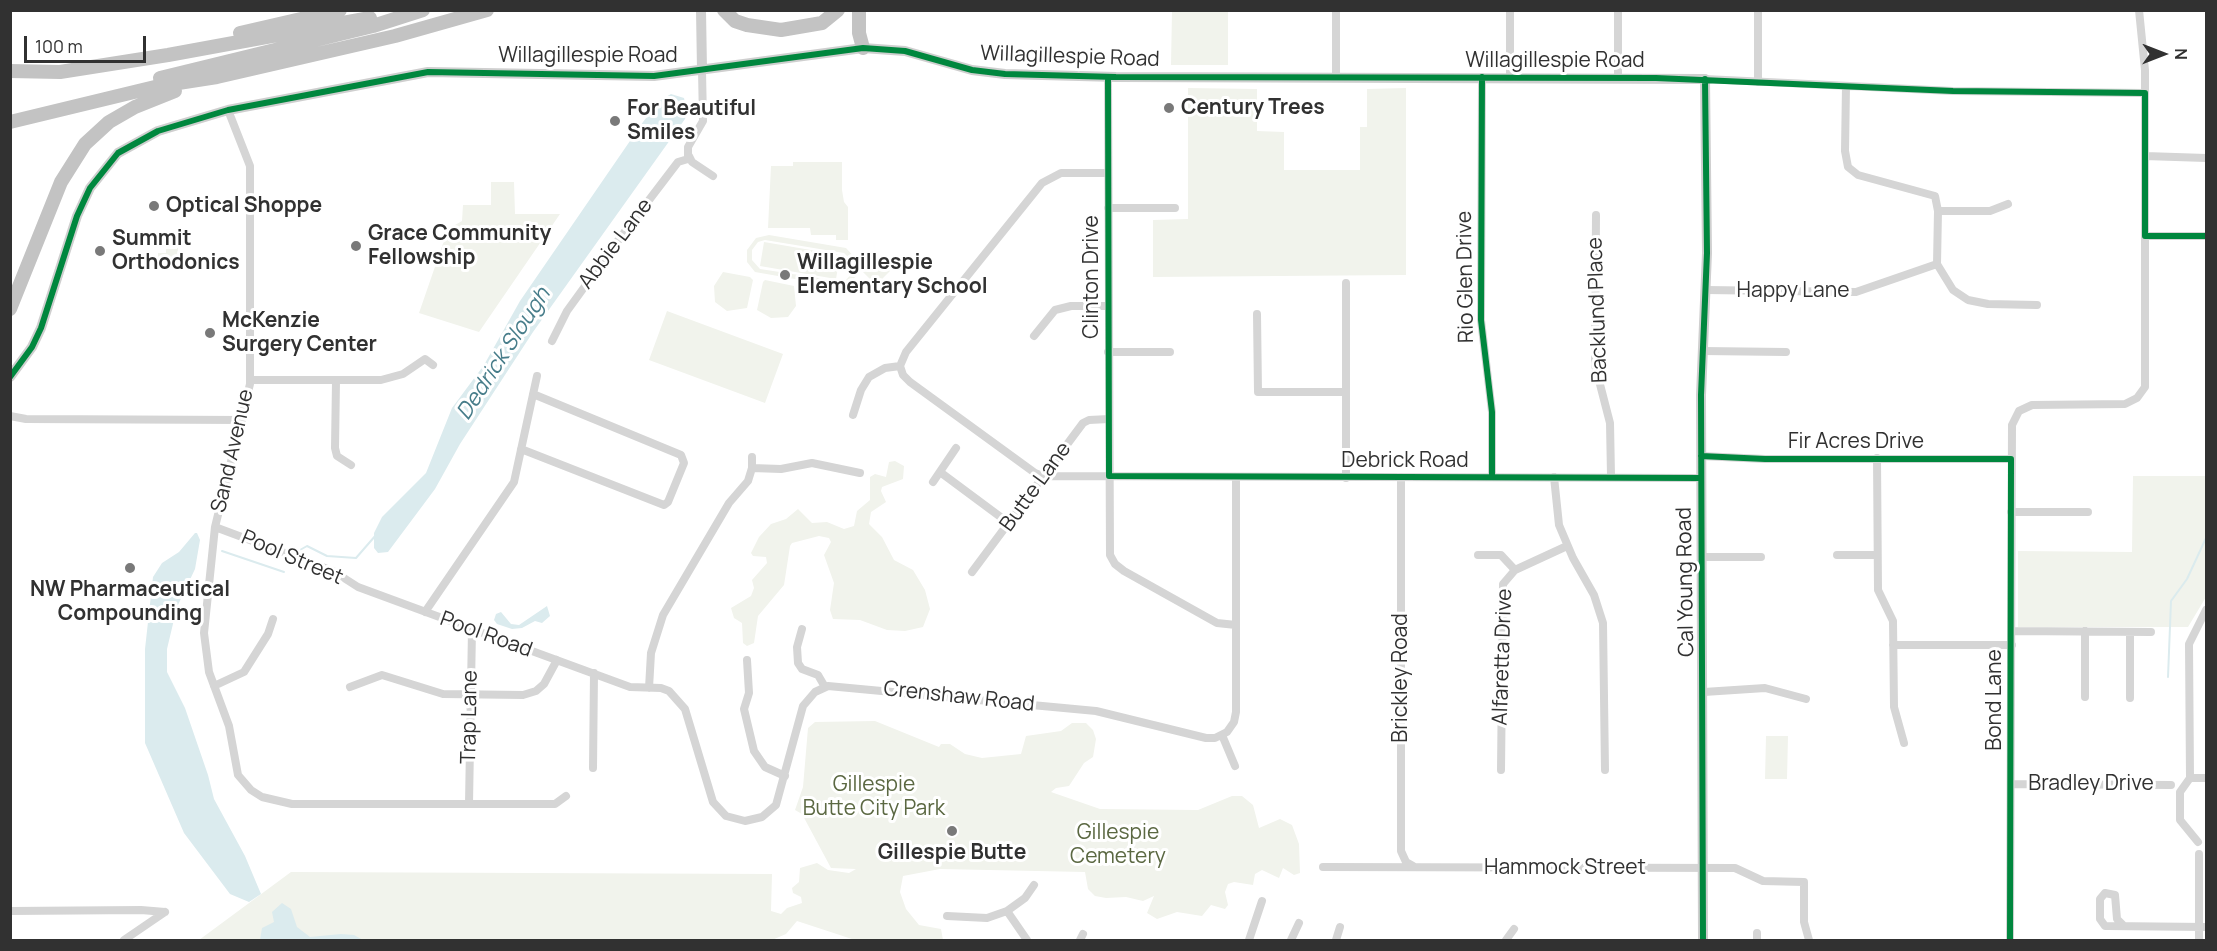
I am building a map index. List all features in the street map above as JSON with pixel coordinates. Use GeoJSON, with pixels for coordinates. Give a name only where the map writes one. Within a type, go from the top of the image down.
{"type":"FeatureCollection","features":[{"type":"Feature","properties":{"kind":"highway"},"geometry":{"type":"LineString","coordinates":[[10,71],[60,72],[124,60],[340,10]]}},
{"type":"Feature","properties":{"kind":"highway"},"geometry":{"type":"LineString","coordinates":[[124,60],[168,56],[410,10]]}},
{"type":"Feature","properties":{"kind":"highway"},"geometry":{"type":"LineString","coordinates":[[10,113],[373,26],[423,10]]}},
{"type":"Feature","properties":{"kind":"highway"},"geometry":{"type":"LineString","coordinates":[[10,122],[395,36],[487,10]]}},
{"type":"Feature","properties":{"kind":"highway"},"geometry":{"type":"LineString","coordinates":[[724,10],[735,21],[781,30],[822,23],[838,10]]}},
{"type":"Feature","properties":{"kind":"highway"},"geometry":{"type":"LineString","coordinates":[[860,10],[859,33],[863,48]]}},
{"type":"Feature","properties":{"kind":"highway"},"geometry":{"type":"LineString","coordinates":[[863,48],[867,10]]}},
{"type":"Feature","properties":{"kind":"highway"},"geometry":{"type":"LineString","coordinates":[[10,309],[61,182],[85,144],[109,122],[135,107],[217,77]]}},
{"type":"Feature","properties":{"kind":"main road"},"geometry":{"type":"LineString","coordinates":[[701,10],[702,70]]}},
{"type":"Feature","properties":{"kind":"main road","name":"Willagillespie Road"},"geometry":{"type":"LineString","coordinates":[[10,377],[36,338],[49,308],[77,216],[90,188],[118,153],[158,131],[228,110],[428,72],[654,76],[863,48],[905,51],[981,72],[1108,77],[1510,77],[1705,80]]}},
{"type":"Feature","properties":{"kind":"main road","name":"Cal Young Road"},"geometry":{"type":"LineString","coordinates":[[1703,940],[1704,692],[1701,456],[1706,290],[1705,80]]}},
{"type":"Feature","properties":{"kind":"street"},"geometry":{"type":"LineString","coordinates":[[1336,10],[1336,77]]}},
{"type":"Feature","properties":{"kind":"street"},"geometry":{"type":"LineString","coordinates":[[1510,10],[1510,77]]}},
{"type":"Feature","properties":{"kind":"street"},"geometry":{"type":"LineString","coordinates":[[1618,10],[1618,78]]}},
{"type":"Feature","properties":{"kind":"street"},"geometry":{"type":"LineString","coordinates":[[1758,10],[1758,82]]}},
{"type":"Feature","properties":{"kind":"street"},"geometry":{"type":"LineString","coordinates":[[2011,459],[2012,425],[2019,411],[2025,407],[2041,404],[2125,404],[2142,393],[2146,368],[2145,93],[2139,10]]}},
{"type":"Feature","properties":{"kind":"street","name":"Abbie Lane"},"geometry":{"type":"LineString","coordinates":[[552,341],[567,311],[617,242],[678,162],[687,160],[688,147],[703,121],[702,70]]}},
{"type":"Feature","properties":{"kind":"street","name":"Clinton Drive"},"geometry":{"type":"LineString","coordinates":[[1108,77],[1109,549],[1115,564],[1217,623],[1236,625]]}},
{"type":"Feature","properties":{"kind":"street","name":"Rio Glen Drive"},"geometry":{"type":"LineString","coordinates":[[1482,77],[1481,320],[1492,412],[1492,477]]}},
{"type":"Feature","properties":{"kind":"street","name":"Willagillespie Road"},"geometry":{"type":"LineString","coordinates":[[1705,80],[1953,91],[2145,93]]}},
{"type":"Feature","properties":{"kind":"street"},"geometry":{"type":"LineString","coordinates":[[1846,86],[1845,151],[1848,167],[1858,176],[1933,193],[1937,198],[1938,211],[1936,264],[1953,290],[1968,300],[1988,304],[2037,305]]}},
{"type":"Feature","properties":{"kind":"street","name":"Sand Avenue"},"geometry":{"type":"LineString","coordinates":[[228,110],[250,166],[249,380],[242,420],[215,527],[204,633],[214,686],[229,726],[236,769],[245,785],[261,797],[278,802],[299,804],[555,804],[566,796]]}},
{"type":"Feature","properties":{"kind":"street"},"geometry":{"type":"LineString","coordinates":[[689,156],[692,162],[713,176]]}},
{"type":"Feature","properties":{"kind":"street"},"geometry":{"type":"LineString","coordinates":[[2145,156],[2206,158]]}},
{"type":"Feature","properties":{"kind":"street"},"geometry":{"type":"LineString","coordinates":[[853,415],[861,390],[869,377],[885,368],[900,366],[906,352],[1042,183],[1051,176],[1061,173],[1108,173]]}},
{"type":"Feature","properties":{"kind":"street"},"geometry":{"type":"LineString","coordinates":[[1938,211],[1990,211],[2007,204]]}},
{"type":"Feature","properties":{"kind":"street"},"geometry":{"type":"LineString","coordinates":[[1108,208],[1175,208]]}},
{"type":"Feature","properties":{"kind":"street","name":"Backlund Place"},"geometry":{"type":"LineString","coordinates":[[1596,215],[1595,365],[1610,423],[1611,476]]}},
{"type":"Feature","properties":{"kind":"street"},"geometry":{"type":"LineString","coordinates":[[2145,236],[2206,236]]}},
{"type":"Feature","properties":{"kind":"street","name":"Happy Lane"},"geometry":{"type":"LineString","coordinates":[[1706,290],[1857,292],[1936,264]]}},
{"type":"Feature","properties":{"kind":"street"},"geometry":{"type":"LineString","coordinates":[[1346,283],[1346,478]]}},
{"type":"Feature","properties":{"kind":"street"},"geometry":{"type":"LineString","coordinates":[[1034,336],[1055,310],[1071,306],[1108,306]]}},
{"type":"Feature","properties":{"kind":"street"},"geometry":{"type":"LineString","coordinates":[[1257,314],[1258,392],[1346,392]]}},
{"type":"Feature","properties":{"kind":"street"},"geometry":{"type":"LineString","coordinates":[[1703,351],[1786,352]]}},
{"type":"Feature","properties":{"kind":"street","name":"Clinton Drive"},"geometry":{"type":"LineString","coordinates":[[1108,352],[1170,352]]}},
{"type":"Feature","properties":{"kind":"street"},"geometry":{"type":"LineString","coordinates":[[249,380],[387,379],[403,374],[425,359],[433,365]]}},
{"type":"Feature","properties":{"kind":"street","name":"Debrick Road"},"geometry":{"type":"LineString","coordinates":[[900,366],[903,375],[910,382],[1035,473],[1045,476],[1701,478]]}},
{"type":"Feature","properties":{"kind":"street"},"geometry":{"type":"LineString","coordinates":[[425,612],[512,484],[537,376]]}},
{"type":"Feature","properties":{"kind":"street"},"geometry":{"type":"LineString","coordinates":[[336,381],[335,448],[338,456],[351,465]]}},
{"type":"Feature","properties":{"kind":"street"},"geometry":{"type":"LineString","coordinates":[[521,449],[664,505],[668,502],[685,461],[681,455],[533,394]]}},
{"type":"Feature","properties":{"kind":"street"},"geometry":{"type":"LineString","coordinates":[[10,416],[26,419],[242,420]]}},
{"type":"Feature","properties":{"kind":"street","name":"Butte Lane"},"geometry":{"type":"LineString","coordinates":[[972,572],[1083,423],[1089,420],[1109,419]]}},
{"type":"Feature","properties":{"kind":"street"},"geometry":{"type":"LineString","coordinates":[[933,482],[956,448]]}},
{"type":"Feature","properties":{"kind":"street","name":"Fir Acres Drive"},"geometry":{"type":"LineString","coordinates":[[1701,456],[2011,459]]}},
{"type":"Feature","properties":{"kind":"street"},"geometry":{"type":"LineString","coordinates":[[752,457],[752,468],[748,481],[729,503],[663,615],[651,653],[649,688],[665,689],[682,703],[711,797],[726,816],[745,821],[766,815],[778,801],[803,706],[812,695],[825,687],[818,675],[802,669],[798,663],[797,647],[802,629]]}},
{"type":"Feature","properties":{"kind":"street"},"geometry":{"type":"LineString","coordinates":[[1877,458],[1878,590],[1892,618],[1894,707],[1904,742]]}},
{"type":"Feature","properties":{"kind":"street","name":"Bond Lane"},"geometry":{"type":"LineString","coordinates":[[2010,940],[2011,459]]}},
{"type":"Feature","properties":{"kind":"street"},"geometry":{"type":"LineString","coordinates":[[752,468],[779,469],[812,463],[860,473]]}},
{"type":"Feature","properties":{"kind":"street"},"geometry":{"type":"LineString","coordinates":[[940,472],[1010,524]]}},
{"type":"Feature","properties":{"kind":"street","name":"Brickley Road"},"geometry":{"type":"LineString","coordinates":[[1401,477],[1401,851],[1406,862],[1420,867]]}},
{"type":"Feature","properties":{"kind":"street"},"geometry":{"type":"LineString","coordinates":[[1554,477],[1556,511],[1567,546],[1594,595],[1603,623],[1605,770]]}},
{"type":"Feature","properties":{"kind":"street"},"geometry":{"type":"LineString","coordinates":[[1235,766],[1222,735],[1231,728],[1235,718],[1236,478]]}},
{"type":"Feature","properties":{"kind":"street"},"geometry":{"type":"LineString","coordinates":[[2011,512],[2088,512]]}},
{"type":"Feature","properties":{"kind":"street","name":"Pool Street"},"geometry":{"type":"LineString","coordinates":[[215,527],[333,571],[368,591]]}},
{"type":"Feature","properties":{"kind":"street","name":"Alfaretta Drive"},"geometry":{"type":"LineString","coordinates":[[1501,770],[1502,587],[1507,576],[1515,570],[1567,546]]}},
{"type":"Feature","properties":{"kind":"street"},"geometry":{"type":"LineString","coordinates":[[1478,555],[1500,555],[1515,570]]}},
{"type":"Feature","properties":{"kind":"street"},"geometry":{"type":"LineString","coordinates":[[1837,555],[1877,555]]}},
{"type":"Feature","properties":{"kind":"street"},"geometry":{"type":"LineString","coordinates":[[1701,557],[1761,557]]}},
{"type":"Feature","properties":{"kind":"street","name":"Pool Road"},"geometry":{"type":"LineString","coordinates":[[368,591],[630,687],[649,688]]}},
{"type":"Feature","properties":{"kind":"street"},"geometry":{"type":"LineString","coordinates":[[2196,839],[2180,818],[2180,792],[2190,778],[2189,644],[2206,610]]}},
{"type":"Feature","properties":{"kind":"street"},"geometry":{"type":"LineString","coordinates":[[214,686],[244,672],[268,634],[273,619]]}},
{"type":"Feature","properties":{"kind":"street","name":"Trap Lane"},"geometry":{"type":"LineString","coordinates":[[469,804],[472,629]]}},
{"type":"Feature","properties":{"kind":"street"},"geometry":{"type":"LineString","coordinates":[[2012,631],[2151,632]]}},
{"type":"Feature","properties":{"kind":"street"},"geometry":{"type":"LineString","coordinates":[[2085,631],[2085,697]]}},
{"type":"Feature","properties":{"kind":"street"},"geometry":{"type":"LineString","coordinates":[[2130,632],[2130,698]]}},
{"type":"Feature","properties":{"kind":"street"},"geometry":{"type":"LineString","coordinates":[[1893,645],[2012,645]]}},
{"type":"Feature","properties":{"kind":"street"},"geometry":{"type":"LineString","coordinates":[[350,687],[382,675],[439,693],[470,695],[531,693],[547,680],[557,660]]}},
{"type":"Feature","properties":{"kind":"street"},"geometry":{"type":"LineString","coordinates":[[747,660],[749,693],[744,710],[754,752],[765,767],[785,776]]}},
{"type":"Feature","properties":{"kind":"street"},"geometry":{"type":"LineString","coordinates":[[593,768],[594,673]]}},
{"type":"Feature","properties":{"kind":"street","name":"Crenshaw Road"},"geometry":{"type":"LineString","coordinates":[[825,687],[842,686],[1096,711],[1197,737],[1215,738],[1222,735]]}},
{"type":"Feature","properties":{"kind":"street"},"geometry":{"type":"LineString","coordinates":[[1704,692],[1765,688],[1806,699]]}},
{"type":"Feature","properties":{"kind":"street"},"geometry":{"type":"LineString","coordinates":[[2190,778],[2206,778]]}},
{"type":"Feature","properties":{"kind":"street","name":"Bradley Drive"},"geometry":{"type":"LineString","coordinates":[[2012,784],[2171,785]]}},
{"type":"Feature","properties":{"kind":"street"},"geometry":{"type":"LineString","coordinates":[[2199,854],[2203,927],[2199,940]]}},
{"type":"Feature","properties":{"kind":"street","name":"Hammock Street"},"geometry":{"type":"LineString","coordinates":[[1323,867],[1740,869],[1762,881],[1804,882],[1804,922],[1809,940]]}},
{"type":"Feature","properties":{"kind":"street"},"geometry":{"type":"LineString","coordinates":[[947,916],[987,918],[1007,911],[1025,898],[1034,885]]}},
{"type":"Feature","properties":{"kind":"street"},"geometry":{"type":"LineString","coordinates":[[2124,926],[2117,919],[2115,895],[2104,892],[2100,899],[2101,922],[2105,926],[2203,927]]}},
{"type":"Feature","properties":{"kind":"street"},"geometry":{"type":"LineString","coordinates":[[1249,940],[1262,902]]}},
{"type":"Feature","properties":{"kind":"street"},"geometry":{"type":"LineString","coordinates":[[10,911],[141,910],[165,912],[124,940]]}},
{"type":"Feature","properties":{"kind":"street"},"geometry":{"type":"LineString","coordinates":[[1007,911],[1027,940]]}},
{"type":"Feature","properties":{"kind":"street"},"geometry":{"type":"LineString","coordinates":[[1291,940],[1299,923]]}},
{"type":"Feature","properties":{"kind":"street"},"geometry":{"type":"LineString","coordinates":[[1336,940],[1340,927]]}},
{"type":"Feature","properties":{"kind":"street"},"geometry":{"type":"LineString","coordinates":[[1506,940],[1514,929]]}},
{"type":"Feature","properties":{"kind":"green space"},"geometry":{"type":"Polygon","coordinates":[[[1172,11],[1228,11],[1228,65],[1171,65],[1172,11]]]}},
{"type":"Feature","properties":{"kind":"green space"},"geometry":{"type":"Polygon","coordinates":[[[1188,88],[1257,89],[1257,131],[1284,132],[1284,170],[1360,170],[1360,127],[1367,127],[1367,89],[1406,88],[1406,275],[1153,277],[1153,220],[1188,219],[1188,88]]]}},
{"type":"Feature","properties":{"kind":"green space"},"geometry":{"type":"Polygon","coordinates":[[[793,162],[842,162],[842,190],[844,202],[848,207],[848,240],[836,240],[836,235],[811,235],[810,228],[768,228],[771,166],[793,166],[793,162]]]}},
{"type":"Feature","properties":{"kind":"green space"},"geometry":{"type":"Polygon","coordinates":[[[491,182],[514,182],[515,214],[560,214],[479,332],[419,313],[448,229],[462,221],[463,205],[491,205],[491,182]]]}},
{"type":"Feature","properties":{"kind":"green space"},"geometry":{"type":"Polygon","coordinates":[[[769,235],[846,248],[858,261],[856,276],[848,285],[841,287],[755,272],[747,262],[747,250],[756,238],[769,235]],[[765,240],[758,242],[752,250],[752,260],[760,269],[838,281],[846,280],[852,273],[852,261],[844,253],[765,240]]]}},
{"type":"Feature","properties":{"kind":"green space"},"geometry":{"type":"Polygon","coordinates":[[[170,236],[179,236],[177,261],[158,261],[158,253],[166,253],[166,249],[177,249],[177,240],[170,240],[170,236]]]}},
{"type":"Feature","properties":{"kind":"green space"},"geometry":{"type":"Polygon","coordinates":[[[764,242],[840,255],[836,279],[760,266],[764,242]]]}},
{"type":"Feature","properties":{"kind":"green space"},"geometry":{"type":"Polygon","coordinates":[[[876,258],[890,271],[876,285],[863,272],[876,258]]]}},
{"type":"Feature","properties":{"kind":"green space"},"geometry":{"type":"Polygon","coordinates":[[[723,272],[750,277],[753,280],[747,308],[727,311],[715,302],[714,286],[723,272]]]}},
{"type":"Feature","properties":{"kind":"green space"},"geometry":{"type":"Polygon","coordinates":[[[765,280],[794,286],[796,306],[788,317],[771,318],[757,310],[765,280]]]}},
{"type":"Feature","properties":{"kind":"green space"},"geometry":{"type":"Polygon","coordinates":[[[667,311],[783,354],[765,403],[649,360],[667,311]]]}},
{"type":"Feature","properties":{"kind":"green space"},"geometry":{"type":"Polygon","coordinates":[[[895,461],[904,466],[903,479],[882,487],[881,491],[886,502],[871,512],[869,524],[882,537],[894,560],[913,570],[925,590],[930,609],[923,627],[905,631],[887,630],[860,620],[833,619],[830,610],[834,583],[824,555],[831,542],[829,538],[819,536],[792,543],[784,585],[758,616],[754,643],[747,646],[743,643],[742,623],[734,618],[731,608],[751,596],[754,588],[752,580],[767,563],[766,557],[753,556],[751,553],[759,537],[771,524],[786,519],[798,509],[812,523],[827,522],[844,529],[854,526],[857,511],[870,500],[870,477],[875,474],[886,477],[889,462],[895,461]]]}},
{"type":"Feature","properties":{"kind":"green space"},"geometry":{"type":"Polygon","coordinates":[[[2133,476],[2206,476],[2206,597],[2188,627],[2018,627],[2018,551],[2132,552],[2133,476]]]}},
{"type":"Feature","properties":{"kind":"green space"},"geometry":{"type":"Polygon","coordinates":[[[875,721],[939,747],[941,744],[950,744],[965,754],[982,758],[1021,754],[1026,736],[1061,731],[1072,723],[1086,723],[1093,730],[1096,739],[1093,757],[1084,763],[1069,786],[1056,788],[1051,792],[1100,809],[1198,810],[1232,796],[1242,796],[1253,805],[1259,828],[1280,819],[1292,825],[1299,844],[1300,873],[1294,875],[1283,868],[1279,878],[1262,870],[1255,874],[1253,885],[1234,882],[1228,884],[1225,892],[1228,905],[1225,909],[1211,905],[1202,916],[1177,912],[1157,919],[1147,913],[1154,896],[1143,901],[1126,897],[1095,896],[1088,889],[1085,872],[940,869],[903,876],[900,892],[906,909],[919,925],[941,929],[943,940],[855,940],[797,921],[786,934],[772,940],[199,940],[291,872],[772,874],[771,911],[781,914],[787,908],[802,903],[801,897],[793,893],[792,888],[799,882],[800,868],[817,863],[828,870],[849,873],[856,869],[831,868],[802,814],[795,810],[803,787],[808,728],[815,722],[875,721]]]}},
{"type":"Feature","properties":{"kind":"green space"},"geometry":{"type":"Polygon","coordinates":[[[1766,736],[1788,736],[1787,779],[1765,779],[1766,736]]]}},
{"type":"Feature","properties":{"kind":"water","name":"Dedrick Slough"},"geometry":{"type":"Polygon","coordinates":[[[671,94],[684,98],[687,112],[685,119],[533,332],[460,444],[435,489],[388,552],[378,553],[374,548],[374,533],[382,517],[426,473],[452,408],[484,365],[520,301],[643,122],[659,101],[671,94]]]}},
{"type":"Feature","properties":{"kind":"water"},"geometry":{"type":"Polygon","coordinates":[[[195,533],[200,540],[195,569],[177,607],[167,649],[167,672],[185,708],[214,799],[245,856],[261,894],[249,902],[230,894],[184,833],[145,743],[145,649],[153,577],[162,563],[179,552],[195,533]]]}},
{"type":"Feature","properties":{"kind":"water"},"geometry":{"type":"Polygon","coordinates":[[[547,606],[550,616],[542,623],[535,621],[522,628],[512,629],[497,624],[494,620],[496,614],[501,612],[511,624],[519,625],[547,606]]]}},
{"type":"Feature","properties":{"kind":"water"},"geometry":{"type":"Polygon","coordinates":[[[282,903],[291,909],[297,927],[310,937],[341,934],[354,935],[363,940],[260,940],[262,928],[274,922],[272,912],[282,903]]]}},
{"type":"Feature","properties":{"kind":"waterway","name":"Dedrick Slough"},"geometry":{"type":"LineString","coordinates":[[300,550],[307,546],[327,556],[356,558],[376,535]]}},
{"type":"Feature","properties":{"kind":"waterway"},"geometry":{"type":"LineString","coordinates":[[2168,677],[2171,601],[2187,579],[2206,538]]}},
{"type":"Feature","properties":{"kind":"waterway","name":"Dedrick Slough"},"geometry":{"type":"LineString","coordinates":[[222,551],[284,572]]}},
{"type":"Feature","properties":{"kind":"cycle path"},"geometry":{"type":"LineString","coordinates":[[10,377],[32,347],[41,328],[77,216],[90,188],[118,153],[158,131],[228,110],[428,72],[654,76],[863,48],[905,51],[972,70],[1005,74],[1116,77],[1656,78],[1953,91],[2145,93],[2145,236],[2206,236]]}},
{"type":"Feature","properties":{"kind":"cycle path"},"geometry":{"type":"LineString","coordinates":[[1108,77],[1109,476],[1701,478]]}},
{"type":"Feature","properties":{"kind":"cycle path"},"geometry":{"type":"LineString","coordinates":[[1482,77],[1481,320],[1492,412],[1492,477]]}},
{"type":"Feature","properties":{"kind":"cycle path"},"geometry":{"type":"LineString","coordinates":[[1703,940],[1701,395],[1707,253],[1705,79]]}},
{"type":"Feature","properties":{"kind":"cycle path"},"geometry":{"type":"LineString","coordinates":[[1701,456],[1765,459],[2011,459],[2010,940]]}},
{"type":"Feature","properties":{"kind":"place","name":"Century Trees"},"geometry":{"type":"Point","coordinates":[1169,108]}},
{"type":"Feature","properties":{"kind":"place","name":"For Beautiful Smiles"},"geometry":{"type":"Point","coordinates":[615,121]}},
{"type":"Feature","properties":{"kind":"place","name":"Optical Shoppe"},"geometry":{"type":"Point","coordinates":[154,206]}},
{"type":"Feature","properties":{"kind":"place","name":"Grace Community Fellowship"},"geometry":{"type":"Point","coordinates":[356,246]}},
{"type":"Feature","properties":{"kind":"place","name":"Summit Orthodonics"},"geometry":{"type":"Point","coordinates":[100,251]}},
{"type":"Feature","properties":{"kind":"place","name":"Willagillespie Elementary School"},"geometry":{"type":"Point","coordinates":[785,275]}},
{"type":"Feature","properties":{"kind":"place","name":"McKenzie Surgery Center"},"geometry":{"type":"Point","coordinates":[210,333]}},
{"type":"Feature","properties":{"kind":"place","name":"NW Pharmaceutical Compounding"},"geometry":{"type":"Point","coordinates":[130,568]}},
{"type":"Feature","properties":{"kind":"place","name":"Gillespie Butte"},"geometry":{"type":"Point","coordinates":[952,831]}},
{"type":"Feature","properties":{"kind":"park label","name":"Gillespie Butte City Park"},"geometry":{"type":"Point","coordinates":[874,797]}},
{"type":"Feature","properties":{"kind":"park label","name":"Gillespie Cemetery"},"geometry":{"type":"Point","coordinates":[1118,845]}}]}
